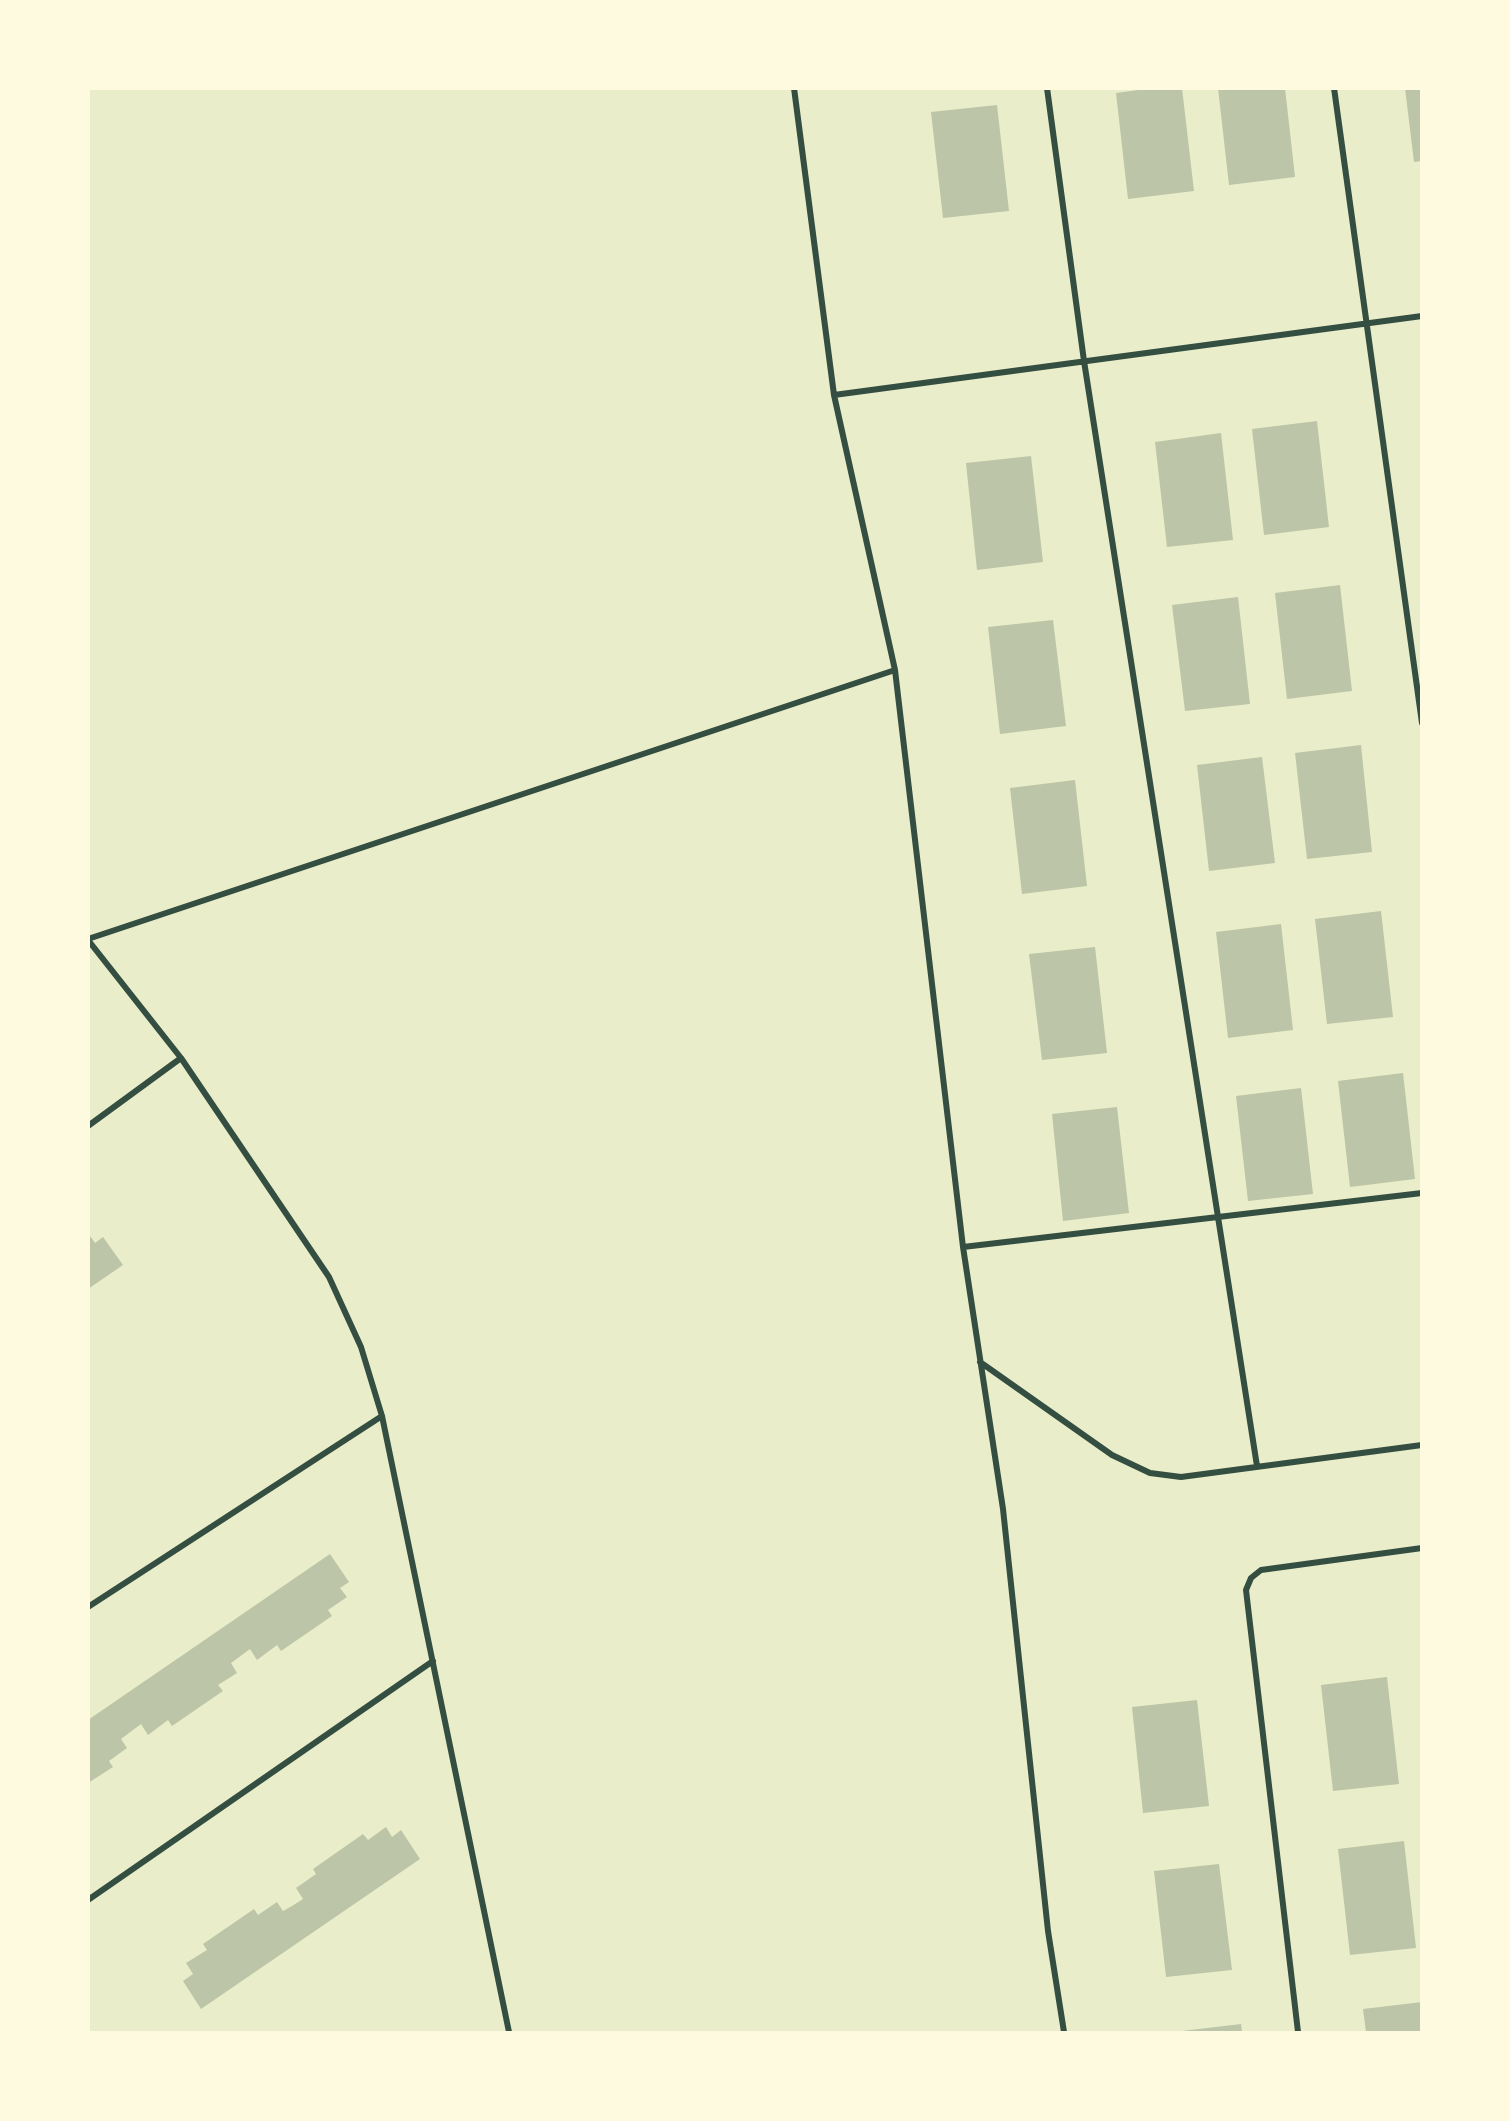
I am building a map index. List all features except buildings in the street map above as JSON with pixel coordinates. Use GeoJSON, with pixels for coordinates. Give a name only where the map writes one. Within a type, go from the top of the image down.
{"type":"FeatureCollection","features":[{"type":"Feature","properties":{"kind":"street"},"geometry":{"type":"LineString","coordinates":[[794,88],[834,395],[895,670],[963,1247],[1003,1509],[1048,1931],[1064,2032]]}},
{"type":"Feature","properties":{"kind":"street"},"geometry":{"type":"LineString","coordinates":[[1047,88],[1084,361],[1257,1466]]}},
{"type":"Feature","properties":{"kind":"street"},"geometry":{"type":"LineString","coordinates":[[1334,88],[1422,723]]}},
{"type":"Feature","properties":{"kind":"street"},"geometry":{"type":"LineString","coordinates":[[834,395],[1422,316]]}},
{"type":"Feature","properties":{"kind":"street"},"geometry":{"type":"LineString","coordinates":[[509,2032],[382,1416],[361,1347],[328,1276],[181,1058],[88,940],[895,670]]}},
{"type":"Feature","properties":{"kind":"street"},"geometry":{"type":"LineString","coordinates":[[88,1126],[181,1058]]}},
{"type":"Feature","properties":{"kind":"street"},"geometry":{"type":"LineString","coordinates":[[963,1247],[1422,1193]]}},
{"type":"Feature","properties":{"kind":"street"},"geometry":{"type":"LineString","coordinates":[[980,1362],[1112,1455],[1150,1473],[1181,1477],[1422,1445]]}},
{"type":"Feature","properties":{"kind":"street"},"geometry":{"type":"LineString","coordinates":[[88,1607],[382,1416]]}},
{"type":"Feature","properties":{"kind":"street"},"geometry":{"type":"LineString","coordinates":[[1298,2032],[1246,1590],[1251,1578],[1261,1570],[1422,1548]]}},
{"type":"Feature","properties":{"kind":"street"},"geometry":{"type":"LineString","coordinates":[[88,1899],[433,1661]]}}]}
